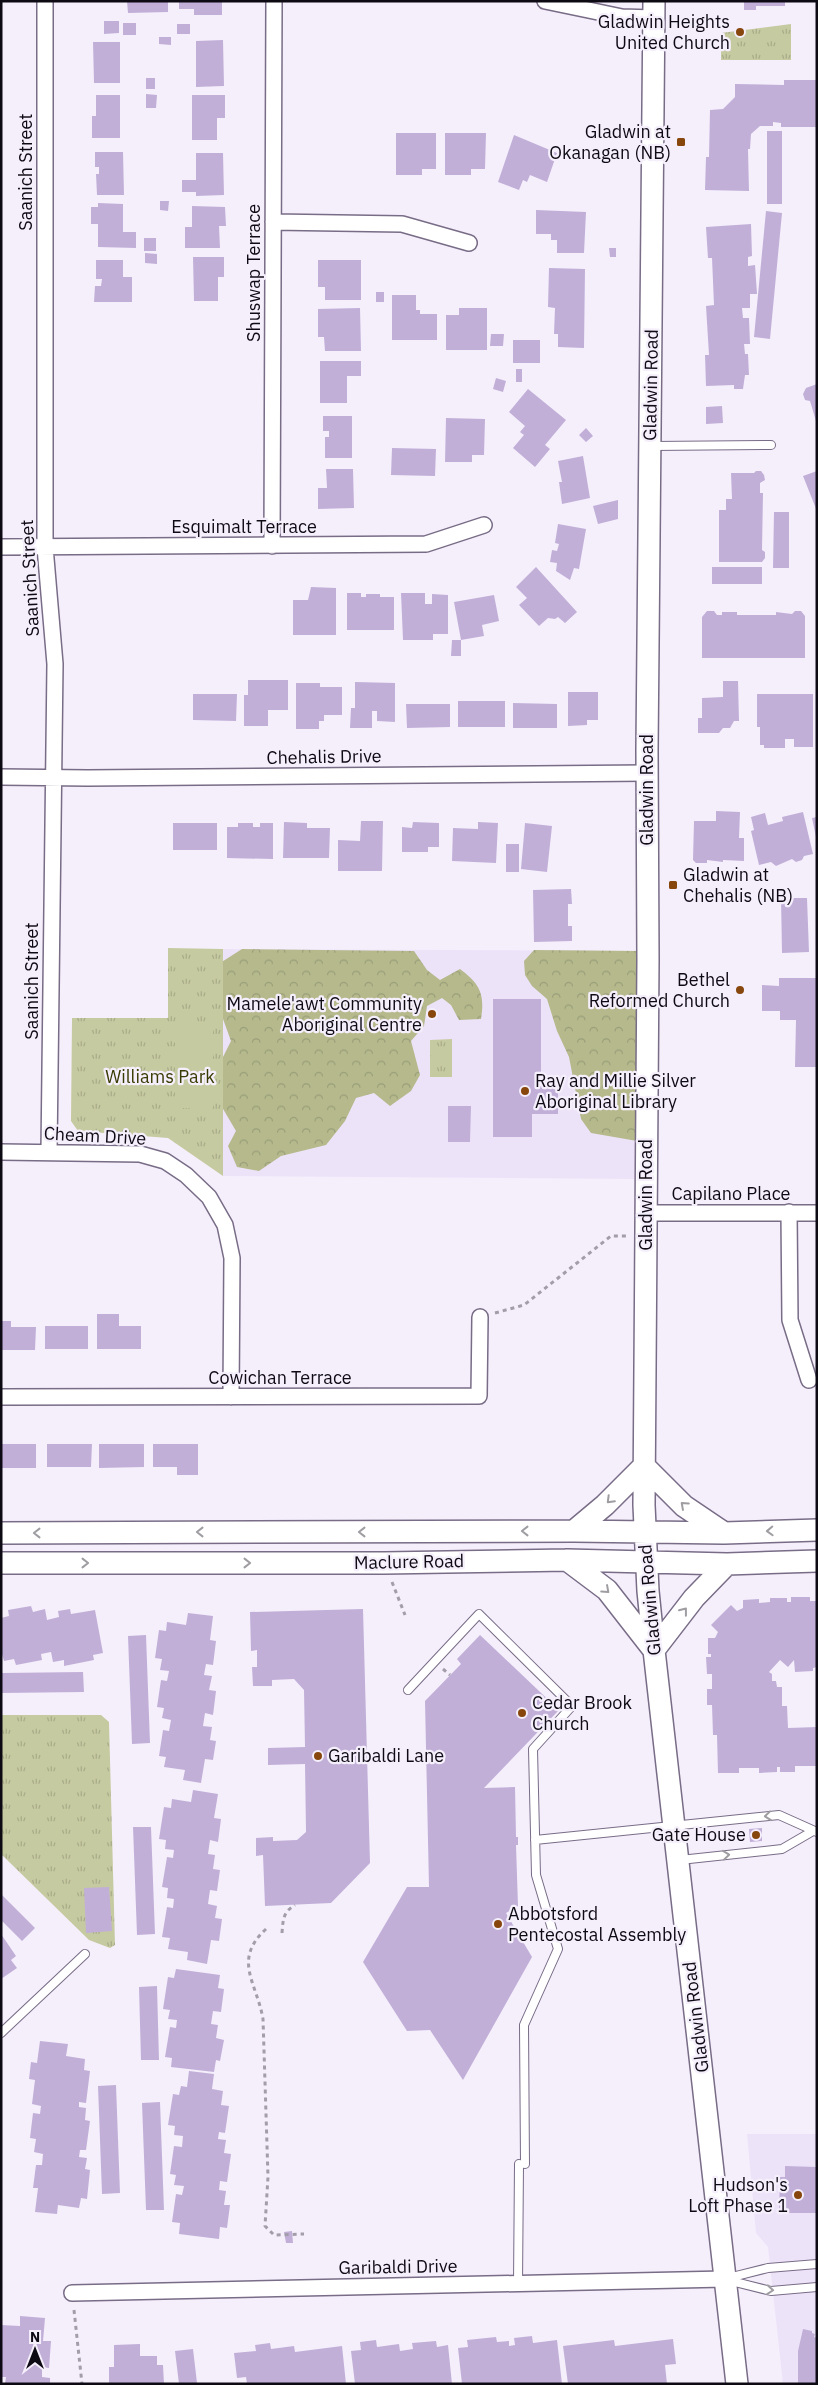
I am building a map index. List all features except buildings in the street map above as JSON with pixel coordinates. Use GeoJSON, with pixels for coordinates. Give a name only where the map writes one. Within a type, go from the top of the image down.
{"type":"FeatureCollection","features":[{"type":"Feature","properties":{"kind":"main road","name":"Gladwin Road"},"geometry":{"type":"LineString","coordinates":[[654,10],[647,772],[648,960],[644,1532],[654,1650],[737,2384]]}},
{"type":"Feature","properties":{"kind":"main road"},"geometry":{"type":"LineString","coordinates":[[574,1531],[605,1505],[644,1466],[684,1506],[724,1533]]}},
{"type":"Feature","properties":{"kind":"main road","name":"Maclure Road"},"geometry":{"type":"LineString","coordinates":[[1,1533],[574,1531],[724,1533],[817,1530]]}},
{"type":"Feature","properties":{"kind":"main road"},"geometry":{"type":"LineString","coordinates":[[567,1560],[607,1590],[654,1650],[694,1598],[727,1564]]}},
{"type":"Feature","properties":{"kind":"main road","name":"Maclure Road"},"geometry":{"type":"LineString","coordinates":[[1,1563],[384,1563],[567,1560],[727,1564],[817,1561]]}},
{"type":"Feature","properties":{"kind":"street","name":"Saanich Street"},"geometry":{"type":"LineString","coordinates":[[45,1],[45,547],[55,664],[52,777],[49,1152]]}},
{"type":"Feature","properties":{"kind":"street","name":"Shuswap Terrace"},"geometry":{"type":"LineString","coordinates":[[272,546],[274,1]]}},
{"type":"Feature","properties":{"kind":"street"},"geometry":{"type":"LineString","coordinates":[[545,1],[622,17],[654,10]]}},
{"type":"Feature","properties":{"kind":"street"},"geometry":{"type":"LineString","coordinates":[[273,222],[402,224],[469,243]]}},
{"type":"Feature","properties":{"kind":"street","name":"Esquimalt Terrace"},"geometry":{"type":"LineString","coordinates":[[1,548],[426,544],[484,524]]}},
{"type":"Feature","properties":{"kind":"street","name":"Chehalis Drive"},"geometry":{"type":"LineString","coordinates":[[1,777],[647,772]]}},
{"type":"Feature","properties":{"kind":"street","name":"Cheam Drive"},"geometry":{"type":"LineString","coordinates":[[1,1152],[140,1154],[165,1161],[186,1175],[208,1197],[225,1225],[232,1258],[232,1397]]}},
{"type":"Feature","properties":{"kind":"street"},"geometry":{"type":"LineString","coordinates":[[790,1212],[790,1320],[809,1380]]}},
{"type":"Feature","properties":{"kind":"street","name":"Capilano Place"},"geometry":{"type":"LineString","coordinates":[[646,1213],[817,1213]]}},
{"type":"Feature","properties":{"kind":"street","name":"Cowichan Terrace"},"geometry":{"type":"LineString","coordinates":[[1,1397],[479,1396],[480,1317]]}},
{"type":"Feature","properties":{"kind":"street","name":"Garibaldi Drive"},"geometry":{"type":"LineString","coordinates":[[72,2293],[725,2279]]}},
{"type":"Feature","properties":{"kind":"lane"},"geometry":{"type":"LineString","coordinates":[[650,446],[771,445]]}},
{"type":"Feature","properties":{"kind":"lane"},"geometry":{"type":"LineString","coordinates":[[408,1690],[478,1614],[572,1706],[533,1750],[536,1875],[558,1950],[524,2025],[518,2284]]}},
{"type":"Feature","properties":{"kind":"lane"},"geometry":{"type":"LineString","coordinates":[[535,1840],[779,1815],[815,1831]]}},
{"type":"Feature","properties":{"kind":"lane"},"geometry":{"type":"LineString","coordinates":[[678,1860],[782,1849],[815,1831]]}},
{"type":"Feature","properties":{"kind":"lane"},"geometry":{"type":"LineString","coordinates":[[1,2033],[86,1954]]}},
{"type":"Feature","properties":{"kind":"lane"},"geometry":{"type":"LineString","coordinates":[[725,2279],[768,2268],[817,2264]]}},
{"type":"Feature","properties":{"kind":"lane"},"geometry":{"type":"LineString","coordinates":[[725,2279],[771,2291],[817,2287]]}},
{"type":"Feature","properties":{"kind":"path"},"geometry":{"type":"LineString","coordinates":[[480,1317],[524,1305],[611,1236],[645,1236]]}},
{"type":"Feature","properties":{"kind":"path"},"geometry":{"type":"LineString","coordinates":[[384,1563],[405,1615]]}},
{"type":"Feature","properties":{"kind":"path"},"geometry":{"type":"LineString","coordinates":[[282,1933],[283,1917],[287,1909],[294,1905]]}},
{"type":"Feature","properties":{"kind":"path"},"geometry":{"type":"LineString","coordinates":[[266,1929],[256,1937],[248,1959],[248,1974],[260,2000],[263,2019],[268,2177],[265,2226],[274,2235],[304,2234]]}},
{"type":"Feature","properties":{"kind":"path"},"geometry":{"type":"LineString","coordinates":[[72,2293],[82,2384]]}},
{"type":"Feature","properties":{"kind":"shaded area","name":"Mamele'awt Community Aboriginal Centre"},"geometry":{"type":"Polygon","coordinates":[[[223,949],[641,951],[641,1179],[223,1176],[223,949]]]}},
{"type":"Feature","properties":{"kind":"shaded area"},"geometry":{"type":"Polygon","coordinates":[[[747,2134],[817,2134],[817,2384],[783,2384],[768,2247],[756,2233],[747,2134]]]}},
{"type":"Feature","properties":{"kind":"green space"},"geometry":{"type":"Polygon","coordinates":[[[791,24],[791,60],[721,60],[721,33],[791,24]]]}},
{"type":"Feature","properties":{"kind":"green space","name":"Williams Park"},"geometry":{"type":"Polygon","coordinates":[[[168,948],[223,949],[223,1176],[168,1138],[78,1131],[71,1121],[72,1018],[168,1018],[168,948]]]}},
{"type":"Feature","properties":{"kind":"green space"},"geometry":{"type":"Polygon","coordinates":[[[242,949],[414,951],[427,970],[440,980],[460,969],[472,980],[480,990],[482,1003],[481,1019],[459,1020],[451,1005],[442,998],[427,1006],[424,1026],[411,1041],[420,1075],[411,1091],[390,1106],[374,1093],[356,1098],[345,1121],[326,1145],[281,1156],[259,1171],[237,1167],[228,1146],[236,1131],[219,1102],[216,1071],[231,1041],[206,972],[242,949]]]}},
{"type":"Feature","properties":{"kind":"green space"},"geometry":{"type":"Polygon","coordinates":[[[534,950],[641,951],[637,1141],[591,1133],[581,1119],[569,1057],[557,1031],[547,999],[532,986],[525,975],[524,961],[534,950]]]}},
{"type":"Feature","properties":{"kind":"green space"},"geometry":{"type":"Polygon","coordinates":[[[175,1023],[213,1023],[213,1108],[175,1108],[175,1023]]]}},
{"type":"Feature","properties":{"kind":"green space"},"geometry":{"type":"Polygon","coordinates":[[[452,1039],[452,1077],[430,1077],[430,1040],[452,1039]]]}},
{"type":"Feature","properties":{"kind":"green space"},"geometry":{"type":"Polygon","coordinates":[[[1,1715],[101,1715],[109,1722],[115,1945],[110,1948],[89,1940],[1,1854],[1,1715]]]}},
{"type":"Feature","properties":{"kind":"place","name":"Gladwin Heights United Church"},"geometry":{"type":"Point","coordinates":[740,32]}},
{"type":"Feature","properties":{"kind":"place","name":"Gladwin at Okanagan (NB)"},"geometry":{"type":"Point","coordinates":[681,142]}},
{"type":"Feature","properties":{"kind":"place","name":"Gladwin at Chehalis (NB)"},"geometry":{"type":"Point","coordinates":[673,885]}},
{"type":"Feature","properties":{"kind":"place","name":"Bethel Reformed Church"},"geometry":{"type":"Point","coordinates":[740,990]}},
{"type":"Feature","properties":{"kind":"place","name":"Mamele'awt Community Aboriginal Centre"},"geometry":{"type":"Point","coordinates":[432,1014]}},
{"type":"Feature","properties":{"kind":"place","name":"Ray and Millie Silver Aboriginal Library"},"geometry":{"type":"Point","coordinates":[525,1091]}},
{"type":"Feature","properties":{"kind":"place","name":"Cedar Brook Church"},"geometry":{"type":"Point","coordinates":[522,1713]}},
{"type":"Feature","properties":{"kind":"place","name":"Garibaldi Lane"},"geometry":{"type":"Point","coordinates":[318,1756]}},
{"type":"Feature","properties":{"kind":"place","name":"Gate House"},"geometry":{"type":"Point","coordinates":[756,1835]}},
{"type":"Feature","properties":{"kind":"place","name":"Abbotsford Pentecostal Assembly"},"geometry":{"type":"Point","coordinates":[498,1924]}},
{"type":"Feature","properties":{"kind":"place","name":"Hudson's Loft Phase 1"},"geometry":{"type":"Point","coordinates":[798,2195]}}]}
